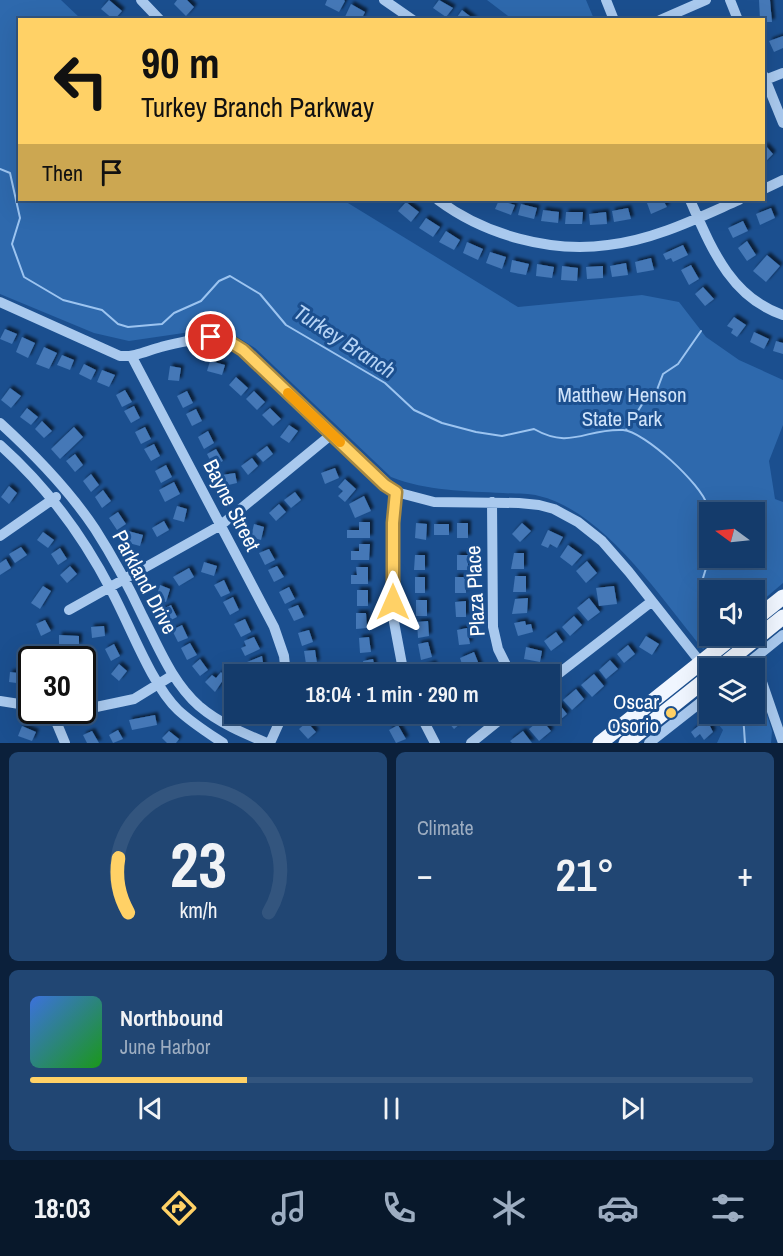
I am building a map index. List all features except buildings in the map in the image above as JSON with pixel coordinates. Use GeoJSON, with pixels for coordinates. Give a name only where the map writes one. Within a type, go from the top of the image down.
{"type":"FeatureCollection","features":[{"type":"Feature","properties":{"kind":"main road"},"geometry":{"type":"LineString","coordinates":[[765,611],[783,597]]}},
{"type":"Feature","properties":{"kind":"main road"},"geometry":{"type":"LineString","coordinates":[[732,658],[783,617]]}},
{"type":"Feature","properties":{"kind":"main road"},"geometry":{"type":"LineString","coordinates":[[715,658],[726,646]]}},
{"type":"Feature","properties":{"kind":"main road"},"geometry":{"type":"LineString","coordinates":[[600,743],[699,674]]}},
{"type":"Feature","properties":{"kind":"main road"},"geometry":{"type":"LineString","coordinates":[[626,743],[699,675]]}},
{"type":"Feature","properties":{"kind":"street"},"geometry":{"type":"LineString","coordinates":[[141,0],[158,18]]}},
{"type":"Feature","properties":{"kind":"street"},"geometry":{"type":"LineString","coordinates":[[384,0],[410,18]]}},
{"type":"Feature","properties":{"kind":"street"},"geometry":{"type":"LineString","coordinates":[[606,0],[613,18]]}},
{"type":"Feature","properties":{"kind":"street"},"geometry":{"type":"LineString","coordinates":[[665,18],[706,0]]}},
{"type":"Feature","properties":{"kind":"street"},"geometry":{"type":"LineString","coordinates":[[730,0],[737,18]]}},
{"type":"Feature","properties":{"kind":"street"},"geometry":{"type":"LineString","coordinates":[[765,78],[783,73]]}},
{"type":"Feature","properties":{"kind":"street"},"geometry":{"type":"LineString","coordinates":[[765,80],[783,123]]}},
{"type":"Feature","properties":{"kind":"street"},"geometry":{"type":"LineString","coordinates":[[765,189],[783,180]]}},
{"type":"Feature","properties":{"kind":"street"},"geometry":{"type":"LineString","coordinates":[[440,201],[486,228],[522,239],[563,246],[608,245],[650,236],[737,201]]}},
{"type":"Feature","properties":{"kind":"street"},"geometry":{"type":"LineString","coordinates":[[690,201],[731,281],[747,296],[783,315]]}},
{"type":"Feature","properties":{"kind":"street"},"geometry":{"type":"LineString","coordinates":[[0,303],[105,351],[132,357],[161,347],[198,339],[211,337],[227,340],[243,350],[396,492],[434,502],[539,505],[554,509],[578,522],[602,541],[699,660]]}},
{"type":"Feature","properties":{"kind":"street","name":"Bayne Street"},"geometry":{"type":"LineString","coordinates":[[132,357],[274,627],[285,664]]}},
{"type":"Feature","properties":{"kind":"street","name":"Parkland Drive"},"geometry":{"type":"LineString","coordinates":[[0,423],[29,449],[94,527],[125,580],[173,675],[207,712],[235,730],[268,743]]}},
{"type":"Feature","properties":{"kind":"street"},"geometry":{"type":"LineString","coordinates":[[69,610],[111,589],[221,525],[332,434]]}},
{"type":"Feature","properties":{"kind":"street","name":"Parkland Drive"},"geometry":{"type":"LineString","coordinates":[[0,445],[23,466],[53,500],[84,543],[111,589],[159,685],[177,709],[223,743]]}},
{"type":"Feature","properties":{"kind":"street"},"geometry":{"type":"LineString","coordinates":[[0,536],[64,490]]}},
{"type":"Feature","properties":{"kind":"street"},"geometry":{"type":"LineString","coordinates":[[396,492],[393,523],[394,622],[402,664]]}},
{"type":"Feature","properties":{"kind":"street","name":"Plaza Place"},"geometry":{"type":"LineString","coordinates":[[492,502],[493,627],[498,649],[506,664]]}},
{"type":"Feature","properties":{"kind":"street"},"geometry":{"type":"LineString","coordinates":[[560,672],[651,602]]}},
{"type":"Feature","properties":{"kind":"street"},"geometry":{"type":"LineString","coordinates":[[755,658],[783,635]]}},
{"type":"Feature","properties":{"kind":"street"},"geometry":{"type":"LineString","coordinates":[[96,707],[134,699],[173,675]]}},
{"type":"Feature","properties":{"kind":"street"},"geometry":{"type":"LineString","coordinates":[[765,691],[783,743]]}},
{"type":"Feature","properties":{"kind":"street"},"geometry":{"type":"LineString","coordinates":[[0,701],[18,704]]}},
{"type":"Feature","properties":{"kind":"street"},"geometry":{"type":"LineString","coordinates":[[650,743],[699,704]]}},
{"type":"Feature","properties":{"kind":"street"},"geometry":{"type":"LineString","coordinates":[[57,724],[65,743]]}},
{"type":"Feature","properties":{"kind":"street"},"geometry":{"type":"LineString","coordinates":[[268,743],[278,724]]}},
{"type":"Feature","properties":{"kind":"street"},"geometry":{"type":"LineString","coordinates":[[425,724],[435,743]]}},
{"type":"Feature","properties":{"kind":"street"},"geometry":{"type":"LineString","coordinates":[[471,743],[495,724]]}},
{"type":"Feature","properties":{"kind":"green space","name":"Matthew Henson State Park"},"geometry":{"type":"Polygon","coordinates":[[[0,0],[61,0],[80,18],[18,18],[18,201],[345,201],[518,307],[642,295],[679,302],[706,337],[739,360],[783,380],[783,425],[769,461],[775,499],[783,502],[783,583],[765,598],[765,580],[699,580],[699,644],[650,583],[609,538],[586,519],[563,505],[535,495],[446,490],[391,477],[255,348],[234,335],[211,329],[129,341],[94,333],[0,294],[0,0]]]}},
{"type":"Feature","properties":{"kind":"green space"},"geometry":{"type":"Polygon","coordinates":[[[487,0],[586,0],[594,18],[511,18],[487,0]]]}},
{"type":"Feature","properties":{"kind":"green space"},"geometry":{"type":"Polygon","coordinates":[[[765,708],[772,731],[771,743],[717,743],[723,730],[718,724],[765,724],[765,708]]]}},
{"type":"Feature","properties":{"kind":"waterway","name":"Turkey Branch"},"geometry":{"type":"LineString","coordinates":[[0,169],[10,173],[20,218],[12,244],[24,277],[63,300],[102,310],[118,324],[128,327],[162,324],[174,313],[201,301],[219,281],[230,276],[260,294],[286,325],[385,383],[414,410],[442,423],[502,436],[534,429],[558,438],[623,430],[644,439],[671,460],[695,485],[706,502]]}},
{"type":"Feature","properties":{"kind":"waterway"},"geometry":{"type":"LineString","coordinates":[[626,430],[646,398],[655,395],[663,374],[678,364],[701,331]]}},
{"type":"Feature","properties":{"kind":"waterway","name":"Turkey Branch"},"geometry":{"type":"LineString","coordinates":[[702,580],[706,568]]}},
{"type":"Feature","properties":{"kind":"waterway","name":"Turkey Branch"},"geometry":{"type":"LineString","coordinates":[[744,724],[745,743]]}},
{"type":"Feature","properties":{"kind":"slow traffic"},"geometry":{"type":"LineString","coordinates":[[288,393],[340,442]]}},
{"type":"Feature","properties":{"kind":"place","name":"Oscar Osorio"},"geometry":{"type":"Point","coordinates":[671,713]}},
{"type":"Feature","properties":{"kind":"route"},"geometry":{"type":"LineString","coordinates":[[211,337],[227,340],[243,350],[385,485],[396,492],[393,502],[393,602]]}}]}
